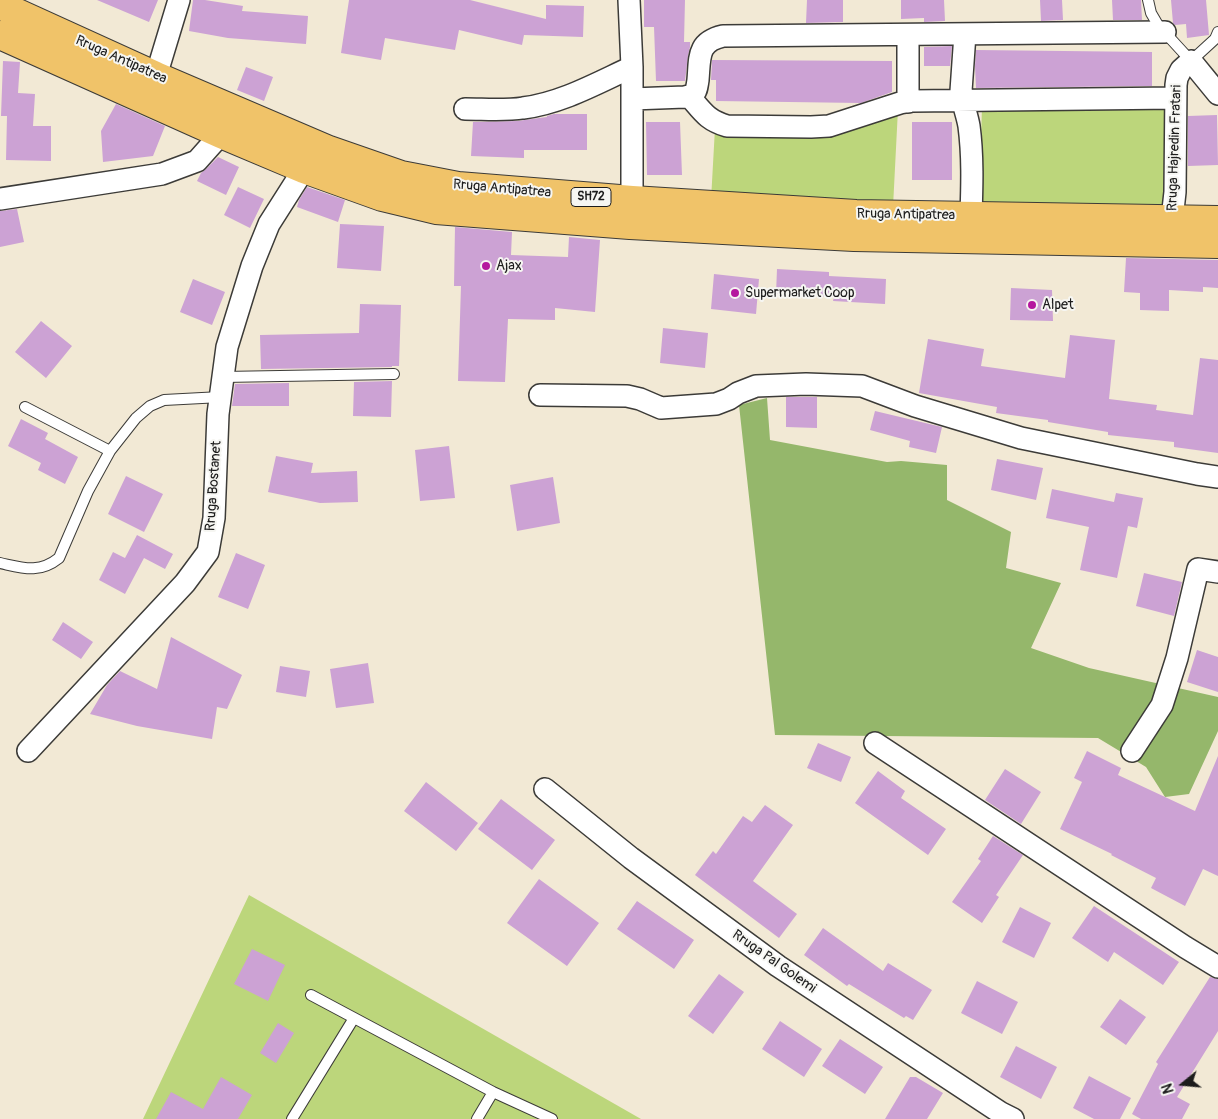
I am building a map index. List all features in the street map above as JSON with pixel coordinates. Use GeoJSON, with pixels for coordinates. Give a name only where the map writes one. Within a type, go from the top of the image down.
{"type":"FeatureCollection","features":[{"type":"Feature","properties":{"kind":"main road","name":"Rruga Antipatrea"},"geometry":{"type":"LineString","coordinates":[[0,5],[151,88],[221,134],[304,169],[382,197],[436,210],[854,237],[1218,244]]}},
{"type":"Feature","properties":{"kind":"main road","name":"Rruga Antipatrea"},"geometry":{"type":"LineString","coordinates":[[0,35],[400,175],[458,186],[632,200],[856,214],[1218,220]]}},
{"type":"Feature","properties":{"kind":"street"},"geometry":{"type":"LineString","coordinates":[[151,88],[179,0]]}},
{"type":"Feature","properties":{"kind":"street"},"geometry":{"type":"LineString","coordinates":[[629,0],[632,67],[632,200]]}},
{"type":"Feature","properties":{"kind":"street"},"geometry":{"type":"LineString","coordinates":[[632,99],[690,97],[696,93],[701,53],[705,44],[713,38],[724,36],[1165,32]]}},
{"type":"Feature","properties":{"kind":"street"},"geometry":{"type":"LineString","coordinates":[[908,34],[908,102]]}},
{"type":"Feature","properties":{"kind":"street"},"geometry":{"type":"LineString","coordinates":[[965,34],[961,91],[969,128],[972,173],[971,216]]}},
{"type":"Feature","properties":{"kind":"street"},"geometry":{"type":"LineString","coordinates":[[1191,61],[1218,94]]}},
{"type":"Feature","properties":{"kind":"street","name":"Rruga Hajredin Fratari"},"geometry":{"type":"LineString","coordinates":[[1172,219],[1177,78],[1181,70],[1191,61]]}},
{"type":"Feature","properties":{"kind":"street"},"geometry":{"type":"LineString","coordinates":[[465,109],[511,109],[540,105],[566,97],[632,67]]}},
{"type":"Feature","properties":{"kind":"street"},"geometry":{"type":"LineString","coordinates":[[690,97],[707,117],[716,123],[727,126],[811,127],[829,126],[908,102],[1175,98]]}},
{"type":"Feature","properties":{"kind":"street"},"geometry":{"type":"LineString","coordinates":[[0,199],[162,174],[197,161],[221,134]]}},
{"type":"Feature","properties":{"kind":"street","name":"Rruga Bostanet"},"geometry":{"type":"LineString","coordinates":[[28,751],[185,583],[208,552],[214,518],[218,414],[228,348],[252,266],[270,224],[304,169]]}},
{"type":"Feature","properties":{"kind":"street"},"geometry":{"type":"LineString","coordinates":[[540,395],[626,396],[640,399],[661,408],[716,404],[756,386],[806,384],[862,386],[915,406],[1022,438],[1218,477]]}},
{"type":"Feature","properties":{"kind":"street"},"geometry":{"type":"LineString","coordinates":[[1132,751],[1162,705],[1177,658],[1198,569],[1218,572]]}},
{"type":"Feature","properties":{"kind":"street"},"geometry":{"type":"LineString","coordinates":[[875,743],[1218,967]]}},
{"type":"Feature","properties":{"kind":"street","name":"Rruga Pal Golemi"},"geometry":{"type":"LineString","coordinates":[[546,789],[631,858],[778,966],[1001,1113],[1013,1119]]}},
{"type":"Feature","properties":{"kind":"lane"},"geometry":{"type":"LineString","coordinates":[[1148,0],[1151,13],[1158,25],[1191,61]]}},
{"type":"Feature","properties":{"kind":"lane","name":"Rruga Hajredin Fratari"},"geometry":{"type":"LineString","coordinates":[[1191,61],[1215,39],[1218,32]]}},
{"type":"Feature","properties":{"kind":"lane"},"geometry":{"type":"LineString","coordinates":[[0,563],[40,569],[52,564],[59,558],[88,491],[110,451],[136,418],[150,406],[164,400],[222,387],[394,374]]}},
{"type":"Feature","properties":{"kind":"lane"},"geometry":{"type":"LineString","coordinates":[[25,407],[110,451]]}},
{"type":"Feature","properties":{"kind":"lane"},"geometry":{"type":"LineString","coordinates":[[311,995],[493,1092],[552,1119]]}},
{"type":"Feature","properties":{"kind":"lane"},"geometry":{"type":"LineString","coordinates":[[292,1119],[354,1018]]}},
{"type":"Feature","properties":{"kind":"lane"},"geometry":{"type":"LineString","coordinates":[[478,1119],[493,1092]]}},
{"type":"Feature","properties":{"kind":"green space"},"geometry":{"type":"Polygon","coordinates":[[[1170,103],[1165,209],[979,205],[982,106],[1170,103]]]}},
{"type":"Feature","properties":{"kind":"green space"},"geometry":{"type":"Polygon","coordinates":[[[898,109],[893,207],[711,200],[715,128],[898,109]]]}},
{"type":"Feature","properties":{"kind":"green space"},"geometry":{"type":"Polygon","coordinates":[[[767,398],[770,440],[887,462],[901,461],[947,465],[947,500],[1011,532],[1006,568],[1061,583],[1031,648],[1089,668],[1218,697],[1218,731],[1189,794],[1165,797],[1146,767],[1098,738],[775,735],[739,405],[767,398]]]}},
{"type":"Feature","properties":{"kind":"green space"},"geometry":{"type":"Polygon","coordinates":[[[249,895],[641,1119],[143,1119],[249,895]]]}},
{"type":"Feature","properties":{"kind":"building"},"geometry":{"type":"Polygon","coordinates":[[[97,0],[158,0],[149,22],[97,0]]]}},
{"type":"Feature","properties":{"kind":"building"},"geometry":{"type":"Polygon","coordinates":[[[193,0],[243,6],[242,11],[308,16],[306,44],[228,38],[189,31],[193,0]]]}},
{"type":"Feature","properties":{"kind":"building"},"geometry":{"type":"Polygon","coordinates":[[[349,0],[470,0],[546,19],[546,5],[584,6],[583,37],[524,35],[522,45],[459,30],[455,50],[385,38],[381,60],[341,53],[349,0]]]}},
{"type":"Feature","properties":{"kind":"building"},"geometry":{"type":"Polygon","coordinates":[[[644,0],[685,0],[684,42],[690,42],[690,47],[685,81],[656,81],[654,27],[644,27],[644,0]]]}},
{"type":"Feature","properties":{"kind":"building"},"geometry":{"type":"Polygon","coordinates":[[[807,0],[843,0],[843,22],[806,23],[807,0]]]}},
{"type":"Feature","properties":{"kind":"building"},"geometry":{"type":"Polygon","coordinates":[[[901,0],[944,0],[945,21],[924,22],[924,18],[901,19],[901,0]]]}},
{"type":"Feature","properties":{"kind":"building"},"geometry":{"type":"Polygon","coordinates":[[[1040,0],[1062,0],[1063,20],[1041,21],[1040,0]]]}},
{"type":"Feature","properties":{"kind":"building"},"geometry":{"type":"Polygon","coordinates":[[[1112,0],[1141,0],[1142,20],[1113,20],[1112,0]]]}},
{"type":"Feature","properties":{"kind":"building"},"geometry":{"type":"Polygon","coordinates":[[[1171,0],[1206,0],[1209,35],[1187,38],[1186,24],[1175,25],[1173,23],[1171,0]]]}},
{"type":"Feature","properties":{"kind":"building"},"geometry":{"type":"Polygon","coordinates":[[[952,46],[950,66],[924,66],[924,47],[952,46]]]}},
{"type":"Feature","properties":{"kind":"building"},"geometry":{"type":"Polygon","coordinates":[[[976,50],[1152,52],[1152,86],[976,88],[976,50]]]}},
{"type":"Feature","properties":{"kind":"building"},"geometry":{"type":"Polygon","coordinates":[[[712,60],[892,61],[892,92],[861,103],[716,101],[716,80],[711,80],[712,60]]]}},
{"type":"Feature","properties":{"kind":"building"},"geometry":{"type":"Polygon","coordinates":[[[3,61],[20,62],[18,93],[35,94],[33,126],[51,126],[51,161],[6,160],[7,116],[1,116],[3,61]]]}},
{"type":"Feature","properties":{"kind":"building"},"geometry":{"type":"Polygon","coordinates":[[[246,67],[273,77],[264,101],[237,90],[246,67]]]}},
{"type":"Feature","properties":{"kind":"building"},"geometry":{"type":"Polygon","coordinates":[[[116,104],[165,126],[153,156],[103,162],[101,131],[116,104]]]}},
{"type":"Feature","properties":{"kind":"building"},"geometry":{"type":"Polygon","coordinates":[[[554,114],[587,114],[587,150],[524,150],[524,158],[471,156],[473,122],[517,121],[547,117],[554,114]]]}},
{"type":"Feature","properties":{"kind":"building"},"geometry":{"type":"Polygon","coordinates":[[[1217,115],[1218,165],[1188,166],[1188,116],[1217,115]]]}},
{"type":"Feature","properties":{"kind":"building"},"geometry":{"type":"Polygon","coordinates":[[[646,122],[680,122],[682,175],[647,175],[646,122]]]}},
{"type":"Feature","properties":{"kind":"building"},"geometry":{"type":"Polygon","coordinates":[[[912,122],[952,122],[952,180],[912,180],[912,122]]]}},
{"type":"Feature","properties":{"kind":"building"},"geometry":{"type":"Polygon","coordinates":[[[218,157],[239,167],[226,195],[197,181],[201,173],[218,157]]]}},
{"type":"Feature","properties":{"kind":"building"},"geometry":{"type":"Polygon","coordinates":[[[238,187],[264,199],[250,228],[224,215],[238,187]]]}},
{"type":"Feature","properties":{"kind":"building"},"geometry":{"type":"Polygon","coordinates":[[[307,187],[345,200],[338,222],[297,207],[307,187]]]}},
{"type":"Feature","properties":{"kind":"building"},"geometry":{"type":"Polygon","coordinates":[[[17,209],[24,242],[0,247],[0,211],[17,209]]]}},
{"type":"Feature","properties":{"kind":"building"},"geometry":{"type":"Polygon","coordinates":[[[340,224],[384,226],[381,271],[337,268],[340,224]]]}},
{"type":"Feature","properties":{"kind":"building"},"geometry":{"type":"Polygon","coordinates":[[[455,227],[512,232],[511,255],[568,257],[569,237],[600,240],[595,312],[555,308],[555,320],[508,319],[505,382],[458,381],[461,286],[454,286],[455,227]]]}},
{"type":"Feature","properties":{"kind":"building"},"geometry":{"type":"Polygon","coordinates":[[[1126,258],[1218,260],[1218,288],[1203,287],[1203,292],[1169,290],[1169,311],[1140,310],[1140,293],[1124,292],[1126,258]]]}},
{"type":"Feature","properties":{"kind":"building"},"geometry":{"type":"Polygon","coordinates":[[[777,269],[829,272],[829,276],[886,279],[885,304],[833,301],[834,297],[776,294],[777,269]]]}},
{"type":"Feature","properties":{"kind":"building"},"geometry":{"type":"Polygon","coordinates":[[[714,274],[759,279],[756,314],[711,309],[714,274]]]}},
{"type":"Feature","properties":{"kind":"building"},"geometry":{"type":"Polygon","coordinates":[[[193,279],[225,292],[212,325],[180,312],[193,279]]]}},
{"type":"Feature","properties":{"kind":"building","name":"Alpet"},"geometry":{"type":"Polygon","coordinates":[[[1011,288],[1052,290],[1053,321],[1010,320],[1011,288]]]}},
{"type":"Feature","properties":{"kind":"building"},"geometry":{"type":"Polygon","coordinates":[[[360,304],[401,305],[399,366],[261,369],[260,335],[359,333],[360,304]]]}},
{"type":"Feature","properties":{"kind":"building"},"geometry":{"type":"Polygon","coordinates":[[[41,321],[72,346],[46,378],[15,352],[41,321]]]}},
{"type":"Feature","properties":{"kind":"building"},"geometry":{"type":"Polygon","coordinates":[[[663,328],[708,333],[705,368],[660,363],[663,328]]]}},
{"type":"Feature","properties":{"kind":"building"},"geometry":{"type":"Polygon","coordinates":[[[1070,335],[1115,340],[1109,399],[1157,405],[1156,410],[1193,415],[1200,358],[1218,360],[1218,453],[1174,447],[1174,442],[1108,435],[1108,432],[1048,422],[1048,420],[996,413],[997,407],[919,393],[928,339],[984,349],[981,366],[1065,378],[1070,335]]]}},
{"type":"Feature","properties":{"kind":"building"},"geometry":{"type":"Polygon","coordinates":[[[392,381],[391,417],[353,416],[354,382],[392,381]]]}},
{"type":"Feature","properties":{"kind":"building"},"geometry":{"type":"Polygon","coordinates":[[[289,383],[289,406],[232,406],[235,384],[289,383]]]}},
{"type":"Feature","properties":{"kind":"building"},"geometry":{"type":"Polygon","coordinates":[[[786,397],[817,397],[817,428],[786,427],[786,397]]]}},
{"type":"Feature","properties":{"kind":"building"},"geometry":{"type":"Polygon","coordinates":[[[875,411],[942,427],[936,453],[909,447],[910,441],[870,430],[875,411]]]}},
{"type":"Feature","properties":{"kind":"building"},"geometry":{"type":"Polygon","coordinates":[[[21,419],[48,433],[45,439],[78,457],[65,484],[38,470],[41,463],[8,446],[21,419]]]}},
{"type":"Feature","properties":{"kind":"building"},"geometry":{"type":"Polygon","coordinates":[[[449,446],[455,498],[420,501],[415,450],[449,446]]]}},
{"type":"Feature","properties":{"kind":"building"},"geometry":{"type":"Polygon","coordinates":[[[276,456],[313,463],[311,473],[357,471],[358,502],[320,503],[268,492],[276,456]]]}},
{"type":"Feature","properties":{"kind":"building"},"geometry":{"type":"Polygon","coordinates":[[[997,459],[1043,468],[1036,500],[991,490],[997,459]]]}},
{"type":"Feature","properties":{"kind":"building"},"geometry":{"type":"Polygon","coordinates":[[[126,476],[163,494],[144,532],[108,514],[126,476]]]}},
{"type":"Feature","properties":{"kind":"building"},"geometry":{"type":"Polygon","coordinates":[[[553,477],[560,523],[517,531],[510,485],[553,477]]]}},
{"type":"Feature","properties":{"kind":"building"},"geometry":{"type":"Polygon","coordinates":[[[1052,489],[1114,502],[1116,493],[1143,498],[1137,528],[1128,526],[1117,578],[1080,570],[1089,527],[1046,518],[1052,489]]]}},
{"type":"Feature","properties":{"kind":"building"},"geometry":{"type":"Polygon","coordinates":[[[137,535],[173,554],[165,569],[144,558],[125,594],[99,580],[113,552],[125,558],[137,535]]]}},
{"type":"Feature","properties":{"kind":"building"},"geometry":{"type":"Polygon","coordinates":[[[236,553],[265,565],[248,609],[218,597],[236,553]]]}},
{"type":"Feature","properties":{"kind":"building"},"geometry":{"type":"Polygon","coordinates":[[[1144,573],[1182,582],[1174,616],[1136,606],[1144,573]]]}},
{"type":"Feature","properties":{"kind":"building"},"geometry":{"type":"Polygon","coordinates":[[[63,622],[93,642],[81,659],[52,640],[63,622]]]}},
{"type":"Feature","properties":{"kind":"building"},"geometry":{"type":"Polygon","coordinates":[[[171,637],[242,675],[227,709],[217,707],[212,739],[137,726],[90,714],[107,685],[120,671],[157,689],[171,637]]]}},
{"type":"Feature","properties":{"kind":"building"},"geometry":{"type":"Polygon","coordinates":[[[1197,650],[1218,657],[1218,692],[1187,682],[1197,650]]]}},
{"type":"Feature","properties":{"kind":"building"},"geometry":{"type":"Polygon","coordinates":[[[368,663],[374,703],[336,708],[330,669],[368,663]]]}},
{"type":"Feature","properties":{"kind":"building"},"geometry":{"type":"Polygon","coordinates":[[[280,666],[310,671],[306,697],[276,692],[280,666]]]}},
{"type":"Feature","properties":{"kind":"building"},"geometry":{"type":"Polygon","coordinates":[[[818,743],[851,757],[841,782],[807,768],[818,743]]]}},
{"type":"Feature","properties":{"kind":"building"},"geometry":{"type":"Polygon","coordinates":[[[1087,751],[1121,768],[1118,775],[1195,811],[1218,756],[1218,876],[1203,869],[1185,906],[1151,888],[1156,878],[1060,829],[1082,782],[1074,778],[1087,751]]]}},
{"type":"Feature","properties":{"kind":"building"},"geometry":{"type":"Polygon","coordinates":[[[1005,769],[1041,792],[1021,824],[985,800],[1005,769]]]}},
{"type":"Feature","properties":{"kind":"building"},"geometry":{"type":"Polygon","coordinates":[[[878,771],[905,791],[901,798],[946,829],[928,855],[855,803],[878,771]]]}},
{"type":"Feature","properties":{"kind":"building"},"geometry":{"type":"Polygon","coordinates":[[[426,782],[478,823],[456,851],[404,811],[426,782]]]}},
{"type":"Feature","properties":{"kind":"building"},"geometry":{"type":"Polygon","coordinates":[[[501,799],[555,840],[532,870],[478,829],[501,799]]]}},
{"type":"Feature","properties":{"kind":"building"},"geometry":{"type":"Polygon","coordinates":[[[765,805],[793,825],[753,881],[797,914],[779,938],[695,875],[713,851],[716,854],[743,816],[752,822],[765,805]]]}},
{"type":"Feature","properties":{"kind":"building"},"geometry":{"type":"Polygon","coordinates":[[[993,836],[1023,855],[996,895],[999,897],[982,923],[952,902],[981,861],[978,859],[993,836]]]}},
{"type":"Feature","properties":{"kind":"building"},"geometry":{"type":"Polygon","coordinates":[[[539,879],[599,923],[567,966],[507,923],[539,879]]]}},
{"type":"Feature","properties":{"kind":"building"},"geometry":{"type":"Polygon","coordinates":[[[637,901],[694,940],[674,969],[617,929],[637,901]]]}},
{"type":"Feature","properties":{"kind":"building"},"geometry":{"type":"Polygon","coordinates":[[[1094,906],[1179,962],[1163,985],[1114,952],[1108,962],[1072,938],[1094,906]]]}},
{"type":"Feature","properties":{"kind":"building"},"geometry":{"type":"Polygon","coordinates":[[[1020,907],[1051,923],[1034,958],[1002,942],[1020,907]]]}},
{"type":"Feature","properties":{"kind":"building"},"geometry":{"type":"Polygon","coordinates":[[[823,928],[883,971],[888,963],[932,990],[913,1020],[906,1016],[904,1018],[849,984],[847,986],[804,955],[823,928]]]}},
{"type":"Feature","properties":{"kind":"building"},"geometry":{"type":"Polygon","coordinates":[[[252,949],[285,965],[268,1001],[234,984],[252,949]]]}},
{"type":"Feature","properties":{"kind":"building"},"geometry":{"type":"Polygon","coordinates":[[[719,974],[744,992],[713,1034],[688,1016],[719,974]]]}},
{"type":"Feature","properties":{"kind":"building"},"geometry":{"type":"Polygon","coordinates":[[[1210,977],[1218,979],[1218,1031],[1177,1097],[1190,1104],[1182,1119],[1141,1119],[1132,1114],[1158,1064],[1156,1062],[1210,977]]]}},
{"type":"Feature","properties":{"kind":"building"},"geometry":{"type":"Polygon","coordinates":[[[977,981],[1018,1002],[1002,1034],[961,1013],[977,981]]]}},
{"type":"Feature","properties":{"kind":"building"},"geometry":{"type":"Polygon","coordinates":[[[1120,999],[1146,1017],[1126,1045],[1100,1027],[1120,999]]]}},
{"type":"Feature","properties":{"kind":"building"},"geometry":{"type":"Polygon","coordinates":[[[780,1021],[822,1049],[804,1077],[762,1049],[780,1021]]]}},
{"type":"Feature","properties":{"kind":"building"},"geometry":{"type":"Polygon","coordinates":[[[278,1023],[294,1033],[276,1063],[260,1053],[278,1023]]]}},
{"type":"Feature","properties":{"kind":"building"},"geometry":{"type":"Polygon","coordinates":[[[840,1039],[883,1067],[865,1094],[822,1066],[840,1039]]]}},
{"type":"Feature","properties":{"kind":"building"},"geometry":{"type":"Polygon","coordinates":[[[1016,1046],[1057,1067],[1041,1099],[1000,1077],[1016,1046]]]}},
{"type":"Feature","properties":{"kind":"building"},"geometry":{"type":"Polygon","coordinates":[[[1089,1076],[1131,1098],[1120,1119],[1094,1119],[1073,1108],[1089,1076]]]}},
{"type":"Feature","properties":{"kind":"building"},"geometry":{"type":"Polygon","coordinates":[[[221,1077],[252,1095],[238,1119],[156,1119],[171,1092],[203,1109],[221,1077]]]}},
{"type":"Feature","properties":{"kind":"building"},"geometry":{"type":"Polygon","coordinates":[[[910,1077],[916,1077],[943,1093],[927,1119],[885,1119],[910,1077]]]}},
{"type":"Feature","properties":{"kind":"place","name":"Ajax"},"geometry":{"type":"Point","coordinates":[486,266]}},
{"type":"Feature","properties":{"kind":"place","name":"Supermarket Coop"},"geometry":{"type":"Point","coordinates":[735,293]}},
{"type":"Feature","properties":{"kind":"place","name":"Alpet"},"geometry":{"type":"Point","coordinates":[1032,305]}}]}
